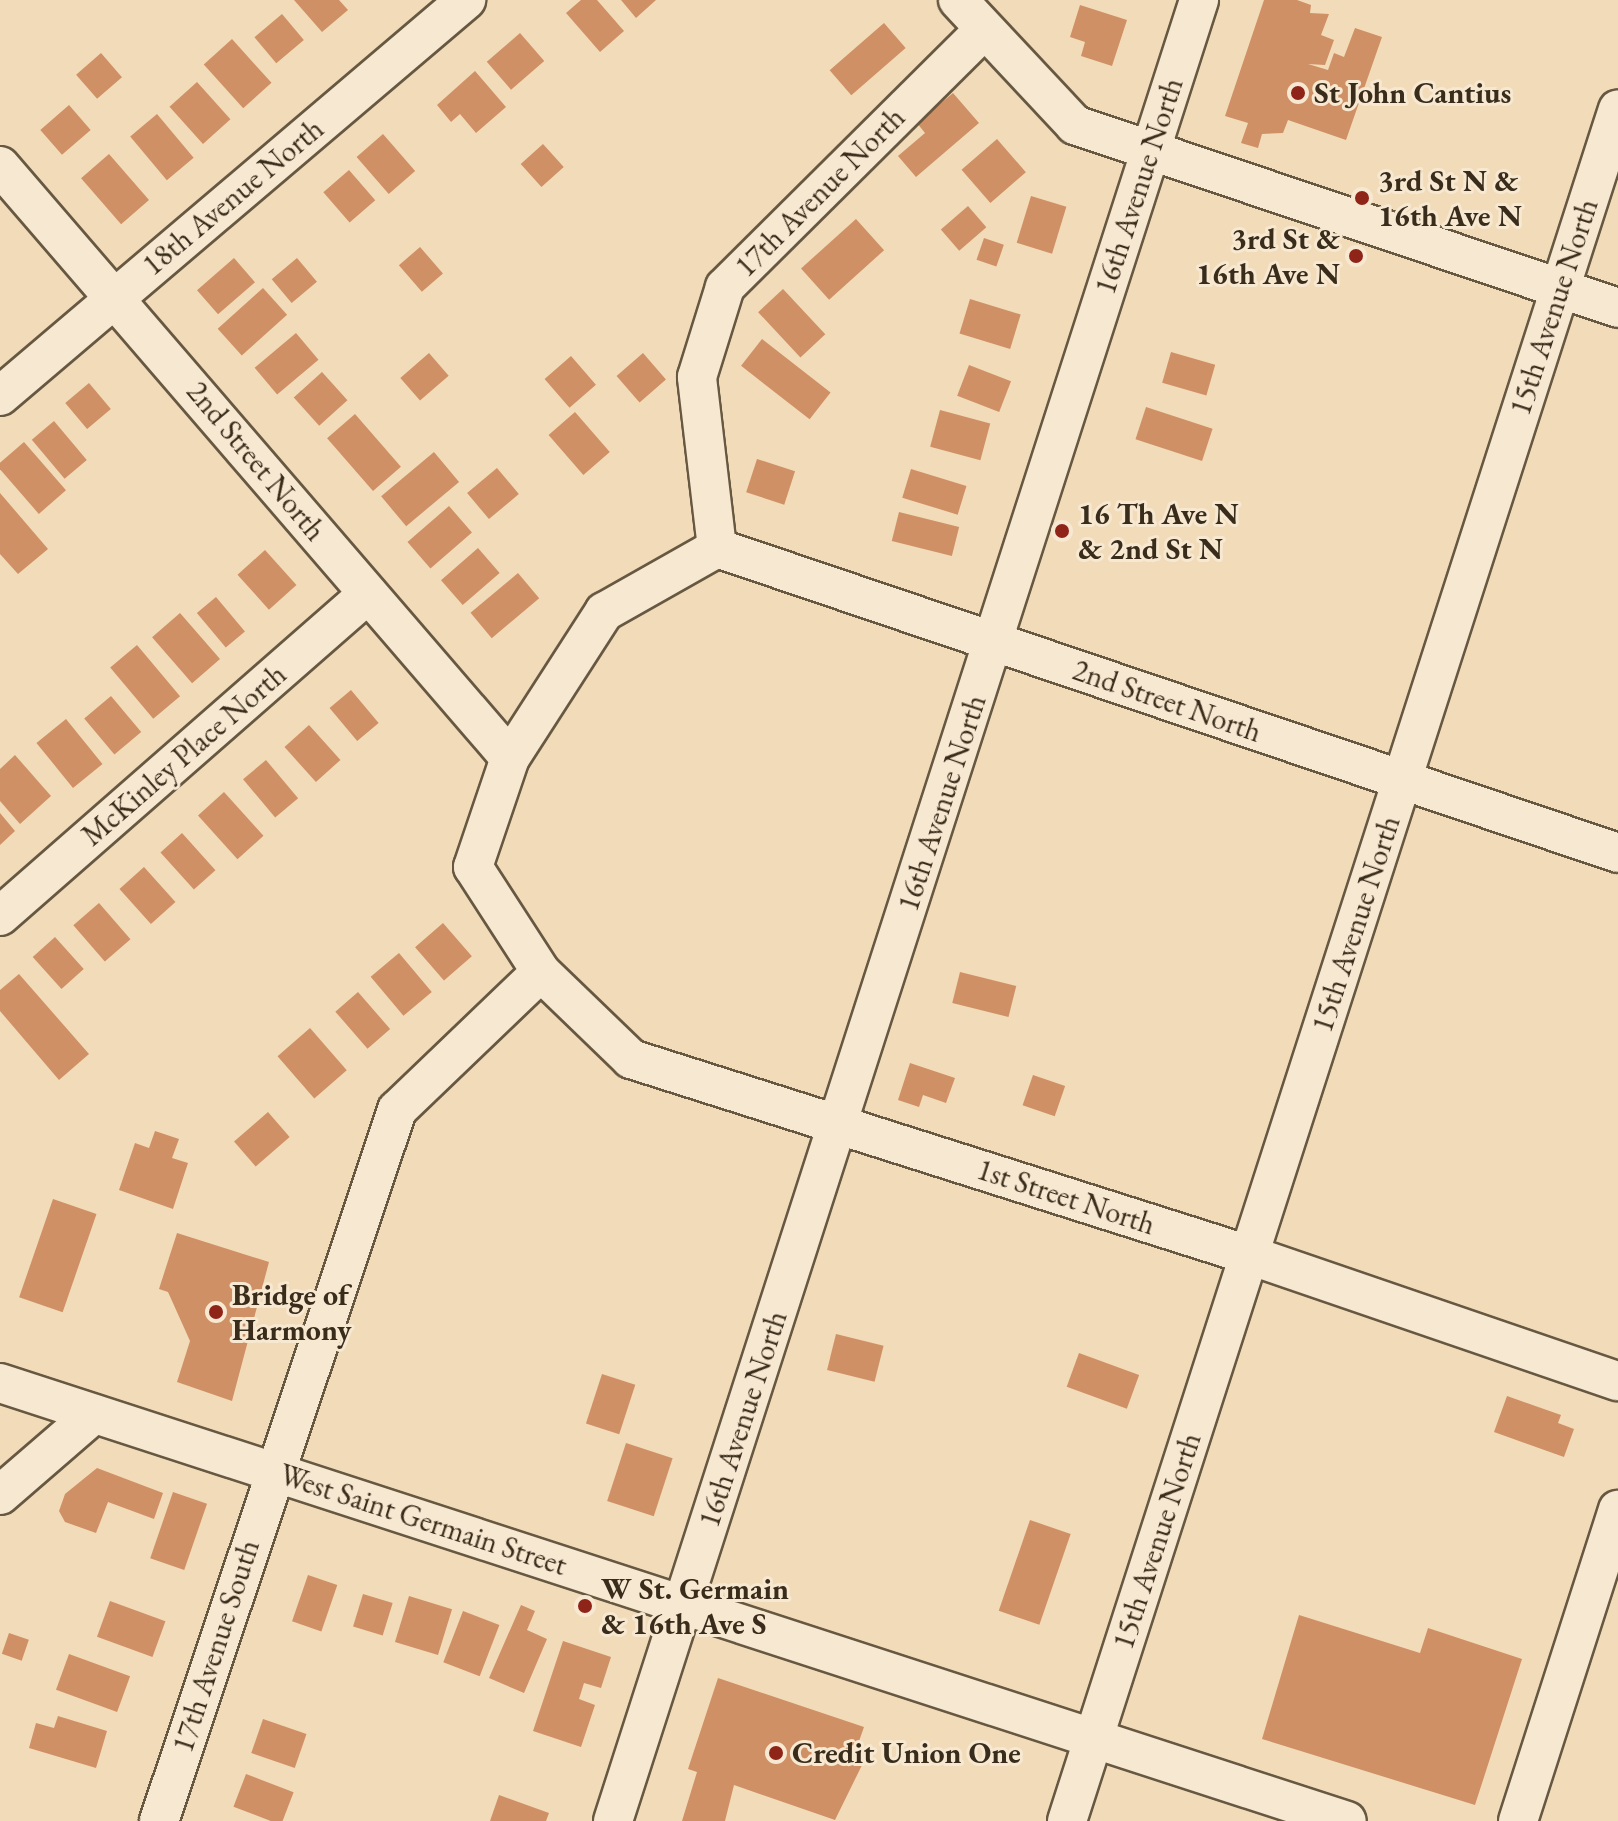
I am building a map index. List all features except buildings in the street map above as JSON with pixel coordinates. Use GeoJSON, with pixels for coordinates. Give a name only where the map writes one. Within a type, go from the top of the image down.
{"type":"FeatureCollection","features":[{"type":"Feature","properties":{"kind":"street","name":"18th Avenue North"},"geometry":{"type":"LineString","coordinates":[[0,396],[466,0]]}},
{"type":"Feature","properties":{"kind":"street"},"geometry":{"type":"LineString","coordinates":[[958,0],[1075,125],[1149,156],[1618,308]]}},
{"type":"Feature","properties":{"kind":"street","name":"16th Avenue North"},"geometry":{"type":"LineString","coordinates":[[613,1821],[1199,0]]}},
{"type":"Feature","properties":{"kind":"street","name":"17th Avenue North"},"geometry":{"type":"LineString","coordinates":[[717,548],[697,377],[725,287],[984,30]]}},
{"type":"Feature","properties":{"kind":"street","name":"15th Avenue North"},"geometry":{"type":"LineString","coordinates":[[1067,1821],[1618,109]]}},
{"type":"Feature","properties":{"kind":"street","name":"2nd Street North"},"geometry":{"type":"LineString","coordinates":[[0,166],[116,296],[510,758]]}},
{"type":"Feature","properties":{"kind":"street","name":"2nd Street North"},"geometry":{"type":"LineString","coordinates":[[717,548],[1401,784],[1618,853]]}},
{"type":"Feature","properties":{"kind":"street"},"geometry":{"type":"LineString","coordinates":[[273,1472],[397,1110],[541,972],[473,867],[510,758],[604,612],[717,548]]}},
{"type":"Feature","properties":{"kind":"street","name":"McKinley Place North"},"geometry":{"type":"LineString","coordinates":[[0,916],[368,594]]}},
{"type":"Feature","properties":{"kind":"street","name":"1st Street North"},"geometry":{"type":"LineString","coordinates":[[541,972],[631,1059],[838,1122],[1249,1255],[1618,1381]]}},
{"type":"Feature","properties":{"kind":"street","name":"West Saint Germain Street"},"geometry":{"type":"LineString","coordinates":[[0,1383],[1347,1821]]}},
{"type":"Feature","properties":{"kind":"street"},"geometry":{"type":"LineString","coordinates":[[0,1495],[94,1414]]}},
{"type":"Feature","properties":{"kind":"street","name":"17th Avenue South"},"geometry":{"type":"LineString","coordinates":[[159,1821],[273,1472]]}},
{"type":"Feature","properties":{"kind":"street"},"geometry":{"type":"LineString","coordinates":[[1518,1821],[1618,1510]]}},
{"type":"Feature","properties":{"kind":"place","name":"St John Cantius"},"geometry":{"type":"Point","coordinates":[1298,93]}},
{"type":"Feature","properties":{"kind":"place","name":"3rd St N & 16th Ave N"},"geometry":{"type":"Point","coordinates":[1362,198]}},
{"type":"Feature","properties":{"kind":"place","name":"3rd St & 16th Ave N"},"geometry":{"type":"Point","coordinates":[1356,256]}},
{"type":"Feature","properties":{"kind":"place","name":"16 Th Ave N & 2nd St N"},"geometry":{"type":"Point","coordinates":[1062,531]}},
{"type":"Feature","properties":{"kind":"place","name":"Bridge of Harmony"},"geometry":{"type":"Point","coordinates":[216,1312]}},
{"type":"Feature","properties":{"kind":"place","name":"W St. Germain & 16th Ave S"},"geometry":{"type":"Point","coordinates":[585,1606]}},
{"type":"Feature","properties":{"kind":"place","name":"Credit Union One"},"geometry":{"type":"Point","coordinates":[776,1753]}}]}
